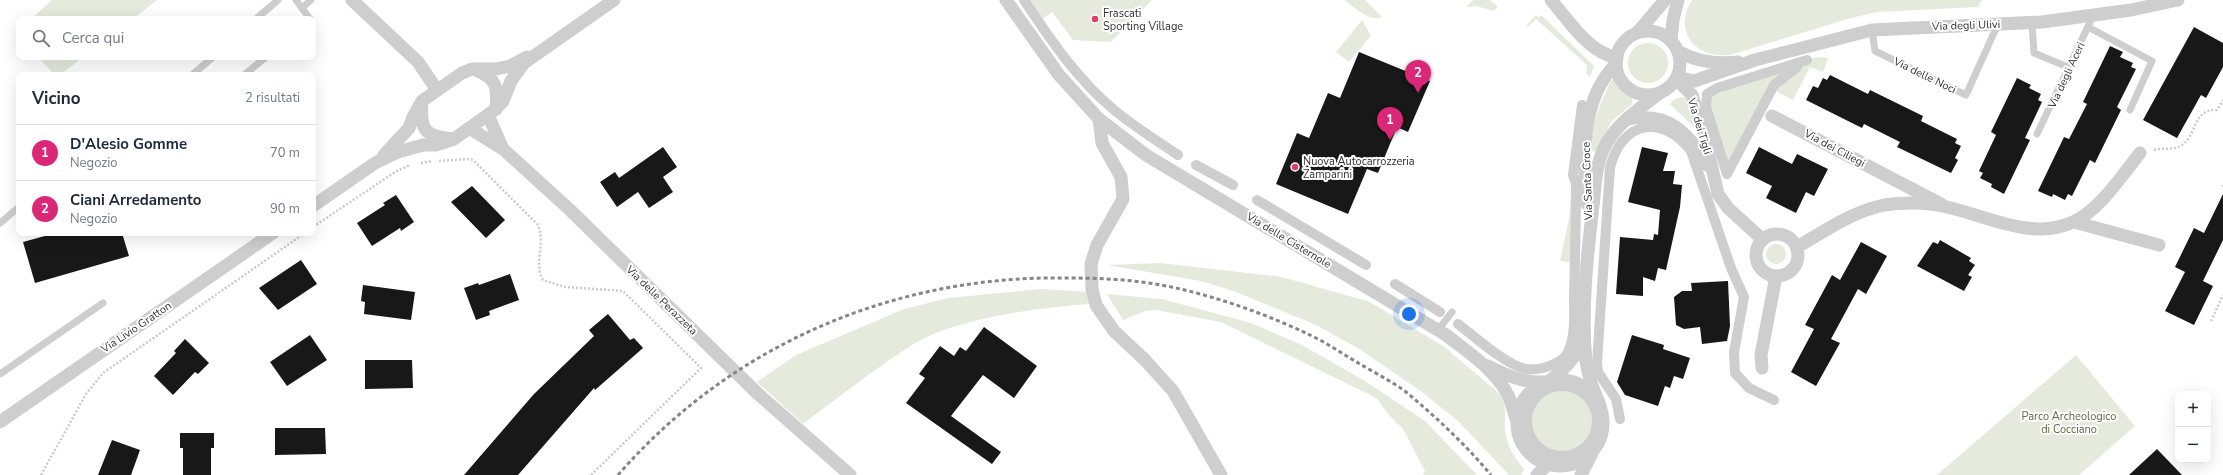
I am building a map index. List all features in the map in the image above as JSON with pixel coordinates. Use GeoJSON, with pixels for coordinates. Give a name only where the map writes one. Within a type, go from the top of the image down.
{"type":"FeatureCollection","features":[{"type":"Feature","properties":{"kind":"street"},"geometry":{"type":"LineString","coordinates":[[352,0],[418,62],[450,81]]}},
{"type":"Feature","properties":{"kind":"street"},"geometry":{"type":"LineString","coordinates":[[316,204],[376,163],[398,152],[423,145],[436,145],[454,139],[492,112],[503,101],[511,81],[524,63],[614,0]]}},
{"type":"Feature","properties":{"kind":"street","name":"Via delle Cisternole"},"geometry":{"type":"LineString","coordinates":[[1006,0],[1059,75],[1099,119],[1146,156],[1438,330],[1478,360],[1498,381],[1508,396],[1517,421],[1520,439],[1531,454],[1548,464]]}},
{"type":"Feature","properties":{"kind":"street"},"geometry":{"type":"LineString","coordinates":[[1024,0],[1061,53],[1100,96],[1125,119],[1178,155]]}},
{"type":"Feature","properties":{"kind":"street"},"geometry":{"type":"LineString","coordinates":[[1552,0],[1591,47],[1617,61]]}},
{"type":"Feature","properties":{"kind":"street"},"geometry":{"type":"LineString","coordinates":[[1665,0],[1637,33],[1626,40],[1618,51],[1617,61],[1619,74],[1624,83],[1632,90],[1641,94],[1661,92],[1668,88],[1677,78],[1680,62],[1675,46],[1672,20],[1678,0]]}},
{"type":"Feature","properties":{"kind":"street","name":"Via degli Ulivi"},"geometry":{"type":"LineString","coordinates":[[1677,78],[1694,81],[1755,60],[1872,30],[2090,21],[2178,0]]}},
{"type":"Feature","properties":{"kind":"street"},"geometry":{"type":"LineString","coordinates":[[1637,33],[1649,31],[1661,33],[1675,46]]}},
{"type":"Feature","properties":{"kind":"street","name":"Via degli Ulivi"},"geometry":{"type":"LineString","coordinates":[[1675,46],[1694,59],[1723,64],[1755,60]]}},
{"type":"Feature","properties":{"kind":"street"},"geometry":{"type":"LineString","coordinates":[[376,163],[409,128],[412,117],[422,101],[450,81],[472,69],[496,69],[510,66],[541,50]]}},
{"type":"Feature","properties":{"kind":"street"},"geometry":{"type":"LineString","coordinates":[[1807,60],[1774,85],[1727,174],[1706,107],[1707,94],[1717,88],[1807,60]]}},
{"type":"Feature","properties":{"kind":"street","name":"Via Santa Croce"},"geometry":{"type":"LineString","coordinates":[[1590,235],[1584,148],[1596,95],[1606,74],[1617,61]]}},
{"type":"Feature","properties":{"kind":"street"},"geometry":{"type":"LineString","coordinates":[[418,62],[437,90]]}},
{"type":"Feature","properties":{"kind":"street"},"geometry":{"type":"LineString","coordinates":[[472,69],[488,76],[494,82],[498,94],[492,112]]}},
{"type":"Feature","properties":{"kind":"street","name":"Via dei Tigli"},"geometry":{"type":"LineString","coordinates":[[1677,78],[1692,95],[1704,133],[1718,194],[1728,208],[1762,239]]}},
{"type":"Feature","properties":{"kind":"street","name":"Via Santa Croce"},"geometry":{"type":"LineString","coordinates":[[1596,446],[1601,436],[1603,418],[1600,405],[1590,382],[1586,362],[1585,326],[1590,235],[1595,187],[1600,160],[1605,145],[1626,119],[1661,92]]}},
{"type":"Feature","properties":{"kind":"street"},"geometry":{"type":"LineString","coordinates":[[422,101],[421,122],[426,131],[438,138],[454,139]]}},
{"type":"Feature","properties":{"kind":"street"},"geometry":{"type":"LineString","coordinates":[[1458,324],[1513,364],[1526,369],[1548,366],[1566,355],[1571,343],[1574,315],[1576,184],[1573,175],[1582,105]]}},
{"type":"Feature","properties":{"kind":"street","name":"Via delle Perazzeta"},"geometry":{"type":"LineString","coordinates":[[492,112],[503,149],[568,209],[757,393],[850,475]]}},
{"type":"Feature","properties":{"kind":"street","name":"Via dei Ciliegi"},"geometry":{"type":"LineString","coordinates":[[1772,116],[1946,207]]}},
{"type":"Feature","properties":{"kind":"street","name":"Via dei Tigli"},"geometry":{"type":"LineString","coordinates":[[1626,119],[1650,117],[1663,119],[1674,125],[1686,134],[1698,150],[1714,179]]}},
{"type":"Feature","properties":{"kind":"street"},"geometry":{"type":"LineString","coordinates":[[1099,119],[1102,143],[1121,177],[1123,199],[1097,245],[1091,264],[1092,289],[1096,305],[1114,331],[1145,360],[1173,391],[1221,475]]}},
{"type":"Feature","properties":{"kind":"street"},"geometry":{"type":"LineString","coordinates":[[469,128],[503,149]]}},
{"type":"Feature","properties":{"kind":"street"},"geometry":{"type":"LineString","coordinates":[[1620,419],[1616,399],[1598,372],[1597,363],[1610,168],[1613,154],[1619,142],[1630,133],[1643,128],[1658,128],[1671,132],[1682,140],[1691,151],[1726,254],[1744,297],[1734,352],[1736,373],[1749,388],[1774,400]]}},
{"type":"Feature","properties":{"kind":"street"},"geometry":{"type":"LineString","coordinates":[[1796,247],[1852,214],[1884,205],[1910,204],[1946,207],[1989,221],[2033,228],[2055,228],[2074,222],[2089,212],[2108,193],[2140,153]]}},
{"type":"Feature","properties":{"kind":"street"},"geometry":{"type":"LineString","coordinates":[[1196,165],[1232,185]]}},
{"type":"Feature","properties":{"kind":"street"},"geometry":{"type":"LineString","coordinates":[[1257,200],[1366,264]]}},
{"type":"Feature","properties":{"kind":"street"},"geometry":{"type":"LineString","coordinates":[[2074,222],[2159,245]]}},
{"type":"Feature","properties":{"kind":"street"},"geometry":{"type":"LineString","coordinates":[[1781,234],[1792,240],[1796,247],[1797,259],[1792,270],[1785,274],[1776,276],[1761,270],[1757,263],[1755,254],[1757,246],[1762,239],[1769,235],[1781,234]]}},
{"type":"Feature","properties":{"kind":"street","name":"Via Livio Gratton"},"geometry":{"type":"LineString","coordinates":[[0,422],[269,236]]}},
{"type":"Feature","properties":{"kind":"street"},"geometry":{"type":"LineString","coordinates":[[1762,368],[1761,354],[1776,276]]}},
{"type":"Feature","properties":{"kind":"street"},"geometry":{"type":"LineString","coordinates":[[1395,284],[1440,312]]}},
{"type":"Feature","properties":{"kind":"street","name":"Via Santa Croce"},"geometry":{"type":"LineString","coordinates":[[1517,421],[1520,406],[1526,397],[1542,384],[1548,382],[1570,364],[1578,351],[1585,326]]}},
{"type":"Feature","properties":{"kind":"street","name":"Via delle Cisternole"},"geometry":{"type":"LineString","coordinates":[[1478,360],[1515,379],[1531,382],[1567,380],[1582,385],[1591,393],[1600,405]]}},
{"type":"Feature","properties":{"kind":"street"},"geometry":{"type":"LineString","coordinates":[[1569,387],[1580,391],[1589,399],[1595,409],[1597,421],[1595,433],[1589,443],[1580,450],[1565,455],[1549,454],[1540,448],[1533,440],[1528,430],[1527,419],[1530,407],[1536,397],[1551,388],[1569,387]]}},
{"type":"Feature","properties":{"kind":"street"},"geometry":{"type":"LineString","coordinates":[[1548,464],[1560,466],[1575,463],[1585,458],[1596,446]]}},
{"type":"Feature","properties":{"kind":"street"},"geometry":{"type":"LineString","coordinates":[[1581,475],[1596,446]]}},
{"type":"Feature","properties":{"kind":"street"},"geometry":{"type":"LineString","coordinates":[[1537,475],[1548,464]]}},
{"type":"Feature","properties":{"kind":"street"},"geometry":{"type":"LineString","coordinates":[[1548,464],[1559,475]]}},
{"type":"Feature","properties":{"kind":"lane"},"geometry":{"type":"LineString","coordinates":[[259,16],[278,0]]}},
{"type":"Feature","properties":{"kind":"lane"},"geometry":{"type":"LineString","coordinates":[[296,0],[308,16]]}},
{"type":"Feature","properties":{"kind":"lane"},"geometry":{"type":"LineString","coordinates":[[302,8],[311,0]]}},
{"type":"Feature","properties":{"kind":"lane"},"geometry":{"type":"LineString","coordinates":[[2090,21],[2152,61],[2130,110]]}},
{"type":"Feature","properties":{"kind":"lane","name":"Via degli Aceri"},"geometry":{"type":"LineString","coordinates":[[2038,134],[2070,68],[2090,21]]}},
{"type":"Feature","properties":{"kind":"lane"},"geometry":{"type":"LineString","coordinates":[[2032,23],[2034,53],[2070,68]]}},
{"type":"Feature","properties":{"kind":"lane","name":"Via delle Noci"},"geometry":{"type":"LineString","coordinates":[[1872,30],[1875,51],[1966,95],[1998,24]]}},
{"type":"Feature","properties":{"kind":"lane"},"geometry":{"type":"LineString","coordinates":[[196,72],[210,60]]}},
{"type":"Feature","properties":{"kind":"lane"},"geometry":{"type":"LineString","coordinates":[[248,72],[262,60]]}},
{"type":"Feature","properties":{"kind":"lane"},"geometry":{"type":"LineString","coordinates":[[0,223],[16,210]]}},
{"type":"Feature","properties":{"kind":"lane"},"geometry":{"type":"LineString","coordinates":[[0,374],[103,303]]}},
{"type":"Feature","properties":{"kind":"lane"},"geometry":{"type":"LineString","coordinates":[[1438,330],[1452,312]]}},
{"type":"Feature","properties":{"kind":"path"},"geometry":{"type":"LineString","coordinates":[[2159,148],[2167,150],[2182,145],[2188,139],[2201,114],[2206,111],[2217,110],[2223,100]]}},
{"type":"Feature","properties":{"kind":"path"},"geometry":{"type":"LineString","coordinates":[[316,225],[395,172],[424,162],[468,159],[479,166],[539,228],[539,271],[543,280],[565,287],[623,290],[701,368],[591,475]]}},
{"type":"Feature","properties":{"kind":"path"},"geometry":{"type":"LineString","coordinates":[[41,475],[86,394],[103,373],[301,236]]}},
{"type":"Feature","properties":{"kind":"path"},"geometry":{"type":"LineString","coordinates":[[2211,321],[2223,295]]}},
{"type":"Feature","properties":{"kind":"green space"},"geometry":{"type":"Polygon","coordinates":[[[52,0],[157,0],[137,16],[34,16],[52,0]]]}},
{"type":"Feature","properties":{"kind":"green space","name":"Frascati Sporting Village"},"geometry":{"type":"Polygon","coordinates":[[[1024,0],[1152,0],[1111,42],[1073,40],[1052,12],[1039,22],[1024,0]]]}},
{"type":"Feature","properties":{"kind":"green space"},"geometry":{"type":"Polygon","coordinates":[[[1344,0],[1365,0],[1382,17],[1372,18],[1367,16],[1344,0]]]}},
{"type":"Feature","properties":{"kind":"green space"},"geometry":{"type":"Polygon","coordinates":[[[1473,0],[1490,0],[1498,7],[1494,11],[1476,6],[1466,7],[1473,0]]]}},
{"type":"Feature","properties":{"kind":"green space"},"geometry":{"type":"Polygon","coordinates":[[[1692,0],[1982,0],[1978,7],[1877,12],[1851,18],[1730,55],[1718,55],[1698,48],[1691,41],[1686,32],[1686,11],[1692,0]]]}},
{"type":"Feature","properties":{"kind":"green space"},"geometry":{"type":"Polygon","coordinates":[[[1536,15],[1539,18],[1541,15],[1594,66],[1590,77],[1586,73],[1587,65],[1536,19],[1528,27],[1526,26],[1536,15]]]}},
{"type":"Feature","properties":{"kind":"green space"},"geometry":{"type":"Polygon","coordinates":[[[1362,20],[1371,36],[1349,62],[1336,52],[1362,20]]]}},
{"type":"Feature","properties":{"kind":"green space"},"geometry":{"type":"Polygon","coordinates":[[[1644,43],[1652,43],[1659,46],[1665,52],[1668,63],[1665,74],[1659,80],[1652,83],[1644,83],[1637,80],[1631,74],[1628,67],[1628,59],[1631,52],[1637,46],[1644,43]]]}},
{"type":"Feature","properties":{"kind":"green space"},"geometry":{"type":"Polygon","coordinates":[[[1816,57],[1828,58],[1823,72],[1810,67],[1793,100],[1772,89],[1727,174],[1707,94],[1816,57]]]}},
{"type":"Feature","properties":{"kind":"green space"},"geometry":{"type":"Polygon","coordinates":[[[41,60],[79,60],[64,72],[52,72],[41,60]]]}},
{"type":"Feature","properties":{"kind":"green space"},"geometry":{"type":"Polygon","coordinates":[[[1614,79],[1632,98],[1633,103],[1612,121],[1596,151],[1593,152],[1591,137],[1593,127],[1604,96],[1611,81],[1614,79]]]}},
{"type":"Feature","properties":{"kind":"green space"},"geometry":{"type":"Polygon","coordinates":[[[1681,97],[1686,98],[1697,130],[1670,104],[1673,100],[1681,97]]]}},
{"type":"Feature","properties":{"kind":"green space"},"geometry":{"type":"Polygon","coordinates":[[[1573,175],[1575,263],[1560,261],[1569,219],[1573,175]]]}},
{"type":"Feature","properties":{"kind":"green space"},"geometry":{"type":"Polygon","coordinates":[[[1776,244],[1783,247],[1786,254],[1783,261],[1776,264],[1769,261],[1766,254],[1769,247],[1776,244]]]}},
{"type":"Feature","properties":{"kind":"green space"},"geometry":{"type":"Polygon","coordinates":[[[1160,263],[1282,277],[1370,302],[1443,346],[1500,394],[1505,408],[1505,430],[1507,441],[1517,460],[1524,469],[1521,475],[1509,475],[1459,422],[1422,392],[1361,350],[1316,325],[1236,292],[1201,281],[1107,265],[1160,263]]]}},
{"type":"Feature","properties":{"kind":"green space"},"geometry":{"type":"Polygon","coordinates":[[[1041,289],[1090,292],[1089,304],[1012,313],[974,321],[938,332],[918,341],[894,357],[803,424],[757,382],[796,355],[904,309],[948,298],[1041,289]]]}},
{"type":"Feature","properties":{"kind":"green space"},"geometry":{"type":"Polygon","coordinates":[[[1107,294],[1162,299],[1251,323],[1302,345],[1365,381],[1425,421],[1477,475],[1423,475],[1425,471],[1403,429],[1389,415],[1377,399],[1221,322],[1156,310],[1145,311],[1123,320],[1107,294]]]}},
{"type":"Feature","properties":{"kind":"green space","name":"Parco Archeologico di Cocciano"},"geometry":{"type":"Polygon","coordinates":[[[2076,355],[2135,426],[2079,475],[1937,475],[2076,355]]]}},
{"type":"Feature","properties":{"kind":"green space"},"geometry":{"type":"Polygon","coordinates":[[[1562,386],[1581,392],[1591,402],[1597,421],[1591,440],[1581,450],[1562,456],[1543,450],[1533,440],[1527,421],[1533,402],[1543,392],[1562,386]]]}},
{"type":"Feature","properties":{"kind":"building"},"geometry":{"type":"Polygon","coordinates":[[[2194,27],[2223,43],[2223,67],[2206,98],[2201,95],[2177,138],[2143,120],[2194,27]]]}},
{"type":"Feature","properties":{"kind":"building"},"geometry":{"type":"Polygon","coordinates":[[[2110,46],[2123,52],[2120,57],[2133,63],[2131,67],[2136,69],[2117,107],[2121,110],[2095,163],[2090,160],[2072,196],[2068,194],[2065,200],[2053,194],[2052,197],[2038,191],[2064,137],[2069,139],[2087,104],[2083,102],[2110,46]]]}},
{"type":"Feature","properties":{"kind":"building"},"geometry":{"type":"Polygon","coordinates":[[[1359,52],[1430,81],[1408,132],[1397,127],[1378,173],[1367,169],[1348,214],[1276,184],[1297,133],[1309,138],[1328,93],[1340,98],[1359,52]]]}},
{"type":"Feature","properties":{"kind":"building"},"geometry":{"type":"Polygon","coordinates":[[[1830,75],[1868,94],[1870,90],[1923,116],[1921,121],[1957,139],[1955,143],[1961,146],[1955,158],[1958,160],[1951,173],[1897,147],[1900,142],[1864,124],[1862,128],[1806,100],[1813,86],[1818,88],[1823,78],[1827,80],[1830,75]]]}},
{"type":"Feature","properties":{"kind":"building"},"geometry":{"type":"Polygon","coordinates":[[[2017,78],[2031,85],[2029,88],[2041,94],[2038,100],[2042,102],[2025,138],[2030,140],[2004,194],[1991,187],[1992,184],[1980,178],[1983,173],[1979,171],[1996,135],[1991,132],[2017,78]]]}},
{"type":"Feature","properties":{"kind":"building"},"geometry":{"type":"Polygon","coordinates":[[[663,147],[677,167],[663,177],[673,192],[649,208],[638,192],[617,207],[600,182],[615,172],[619,178],[663,147]]]}},
{"type":"Feature","properties":{"kind":"building"},"geometry":{"type":"Polygon","coordinates":[[[1642,147],[1668,153],[1663,171],[1675,171],[1673,184],[1682,185],[1680,207],[1666,270],[1658,268],[1655,281],[1643,277],[1643,296],[1616,294],[1620,237],[1653,240],[1654,234],[1658,235],[1660,210],[1628,202],[1642,147]]]}},
{"type":"Feature","properties":{"kind":"building"},"geometry":{"type":"Polygon","coordinates":[[[1759,147],[1792,164],[1797,154],[1828,169],[1814,196],[1806,192],[1796,213],[1766,198],[1772,186],[1746,173],[1759,147]]]}},
{"type":"Feature","properties":{"kind":"building"},"geometry":{"type":"Polygon","coordinates":[[[472,186],[505,220],[486,238],[451,202],[472,186]]]}},
{"type":"Feature","properties":{"kind":"building"},"geometry":{"type":"Polygon","coordinates":[[[2223,194],[2223,240],[2203,281],[2213,286],[2194,325],[2165,311],[2185,272],[2175,267],[2194,228],[2204,233],[2223,194]]]}},
{"type":"Feature","properties":{"kind":"building"},"geometry":{"type":"Polygon","coordinates":[[[396,195],[414,222],[401,231],[400,228],[372,246],[357,223],[385,205],[383,203],[396,195]]]}},
{"type":"Feature","properties":{"kind":"building"},"geometry":{"type":"Polygon","coordinates":[[[45,236],[123,236],[129,256],[35,283],[23,242],[45,236]]]}},
{"type":"Feature","properties":{"kind":"building"},"geometry":{"type":"Polygon","coordinates":[[[1940,240],[1971,258],[1969,261],[1975,265],[1968,275],[1972,277],[1964,291],[1917,266],[1933,242],[1938,244],[1940,240]]]}},
{"type":"Feature","properties":{"kind":"building"},"geometry":{"type":"Polygon","coordinates":[[[1861,242],[1887,256],[1866,294],[1858,289],[1831,339],[1840,343],[1816,386],[1791,372],[1814,329],[1805,325],[1832,275],[1840,280],[1861,242]]]}},
{"type":"Feature","properties":{"kind":"building"},"geometry":{"type":"Polygon","coordinates":[[[301,260],[317,284],[278,310],[259,288],[301,260]]]}},
{"type":"Feature","properties":{"kind":"building"},"geometry":{"type":"Polygon","coordinates":[[[510,274],[519,300],[489,311],[490,315],[476,320],[464,288],[478,283],[479,285],[510,274]]]}},
{"type":"Feature","properties":{"kind":"building"},"geometry":{"type":"Polygon","coordinates":[[[1728,281],[1730,326],[1727,341],[1702,344],[1700,327],[1684,329],[1676,325],[1674,297],[1682,291],[1692,291],[1691,283],[1728,281]]]}},
{"type":"Feature","properties":{"kind":"building"},"geometry":{"type":"Polygon","coordinates":[[[363,285],[415,292],[411,320],[364,314],[365,302],[361,301],[363,285]]]}},
{"type":"Feature","properties":{"kind":"building"},"geometry":{"type":"Polygon","coordinates":[[[608,314],[630,340],[634,338],[643,348],[595,390],[594,388],[518,475],[464,475],[534,394],[594,336],[589,330],[608,314]]]}},
{"type":"Feature","properties":{"kind":"building"},"geometry":{"type":"Polygon","coordinates":[[[984,327],[1037,366],[1014,398],[983,375],[951,416],[1001,452],[992,464],[906,403],[925,378],[919,374],[940,346],[954,356],[960,347],[966,351],[984,327]]]}},
{"type":"Feature","properties":{"kind":"building"},"geometry":{"type":"Polygon","coordinates":[[[310,335],[327,360],[287,386],[270,362],[310,335]]]}},
{"type":"Feature","properties":{"kind":"building"},"geometry":{"type":"Polygon","coordinates":[[[1632,335],[1664,345],[1663,349],[1690,358],[1683,379],[1674,376],[1670,388],[1665,386],[1658,406],[1625,395],[1617,382],[1632,335]]]}},
{"type":"Feature","properties":{"kind":"building"},"geometry":{"type":"Polygon","coordinates":[[[185,339],[209,363],[198,374],[195,372],[173,395],[154,376],[176,353],[174,351],[185,339]]]}},
{"type":"Feature","properties":{"kind":"building"},"geometry":{"type":"Polygon","coordinates":[[[365,360],[412,360],[413,388],[365,389],[365,360]]]}},
{"type":"Feature","properties":{"kind":"building"},"geometry":{"type":"Polygon","coordinates":[[[275,428],[325,428],[326,454],[275,455],[275,428]]]}},
{"type":"Feature","properties":{"kind":"building"},"geometry":{"type":"Polygon","coordinates":[[[180,433],[214,433],[214,448],[211,448],[211,475],[183,475],[183,448],[180,448],[180,433]]]}},
{"type":"Feature","properties":{"kind":"building"},"geometry":{"type":"Polygon","coordinates":[[[112,440],[140,450],[131,475],[98,475],[112,440]]]}},
{"type":"Feature","properties":{"kind":"building"},"geometry":{"type":"Polygon","coordinates":[[[2157,449],[2182,475],[2129,475],[2157,449]]]}},
{"type":"Feature","properties":{"kind":"railway"},"geometry":{"type":"LineString","coordinates":[[618,475],[663,429],[712,389],[765,354],[821,326],[879,304],[940,289],[1003,280],[1067,278],[1122,280],[1176,288],[1228,302],[1296,329],[1323,342],[1406,392],[1450,432],[1491,475]]}},
{"type":"Feature","properties":{"kind":"place","name":"Frascati Sporting Village"},"geometry":{"type":"Point","coordinates":[1095,19]}},
{"type":"Feature","properties":{"kind":"place","name":"Ciani Arredamento"},"geometry":{"type":"Point","coordinates":[1418,93]}},
{"type":"Feature","properties":{"kind":"place","name":"D'Alesio Gomme"},"geometry":{"type":"Point","coordinates":[1390,140]}},
{"type":"Feature","properties":{"kind":"place","name":"Nuova Autocarrozzeria Zamparini"},"geometry":{"type":"Point","coordinates":[1295,167]}}]}
